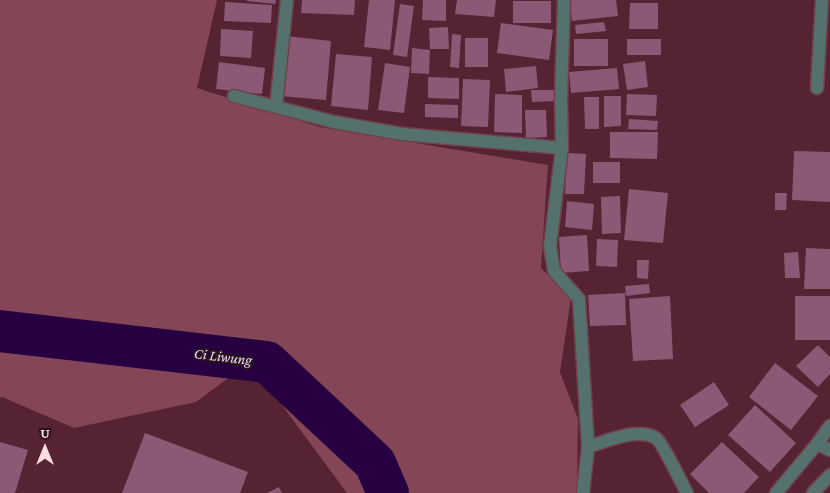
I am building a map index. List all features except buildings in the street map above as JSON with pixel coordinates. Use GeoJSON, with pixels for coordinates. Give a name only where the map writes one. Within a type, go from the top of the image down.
{"type":"FeatureCollection","features":[{"type":"Feature","properties":{"kind":"street"},"geometry":{"type":"LineString","coordinates":[[276,107],[287,0]]}},
{"type":"Feature","properties":{"kind":"street"},"geometry":{"type":"LineString","coordinates":[[564,0],[561,98],[562,148],[550,246],[554,271],[579,299],[588,448],[583,493]]}},
{"type":"Feature","properties":{"kind":"street"},"geometry":{"type":"LineString","coordinates":[[817,88],[822,0]]}},
{"type":"Feature","properties":{"kind":"street"},"geometry":{"type":"LineString","coordinates":[[234,96],[334,122],[402,134],[562,148]]}},
{"type":"Feature","properties":{"kind":"street"},"geometry":{"type":"LineString","coordinates":[[776,493],[830,426]]}},
{"type":"Feature","properties":{"kind":"street"},"geometry":{"type":"LineString","coordinates":[[588,448],[608,440],[644,433],[658,439],[687,493]]}},
{"type":"Feature","properties":{"kind":"street"},"geometry":{"type":"LineString","coordinates":[[817,444],[830,450]]}},
{"type":"Feature","properties":{"kind":"street"},"geometry":{"type":"LineString","coordinates":[[813,493],[830,475]]}},
{"type":"Feature","properties":{"kind":"shaded area"},"geometry":{"type":"Polygon","coordinates":[[[0,0],[217,0],[197,88],[320,127],[548,165],[541,268],[571,298],[560,372],[578,419],[577,493],[347,493],[250,362],[196,402],[74,428],[2,397],[0,398],[0,0]]]}},
{"type":"Feature","properties":{"kind":"waterway","name":"Ci Liwung"},"geometry":{"type":"LineString","coordinates":[[0,331],[267,362],[375,463],[388,493]]}}]}
